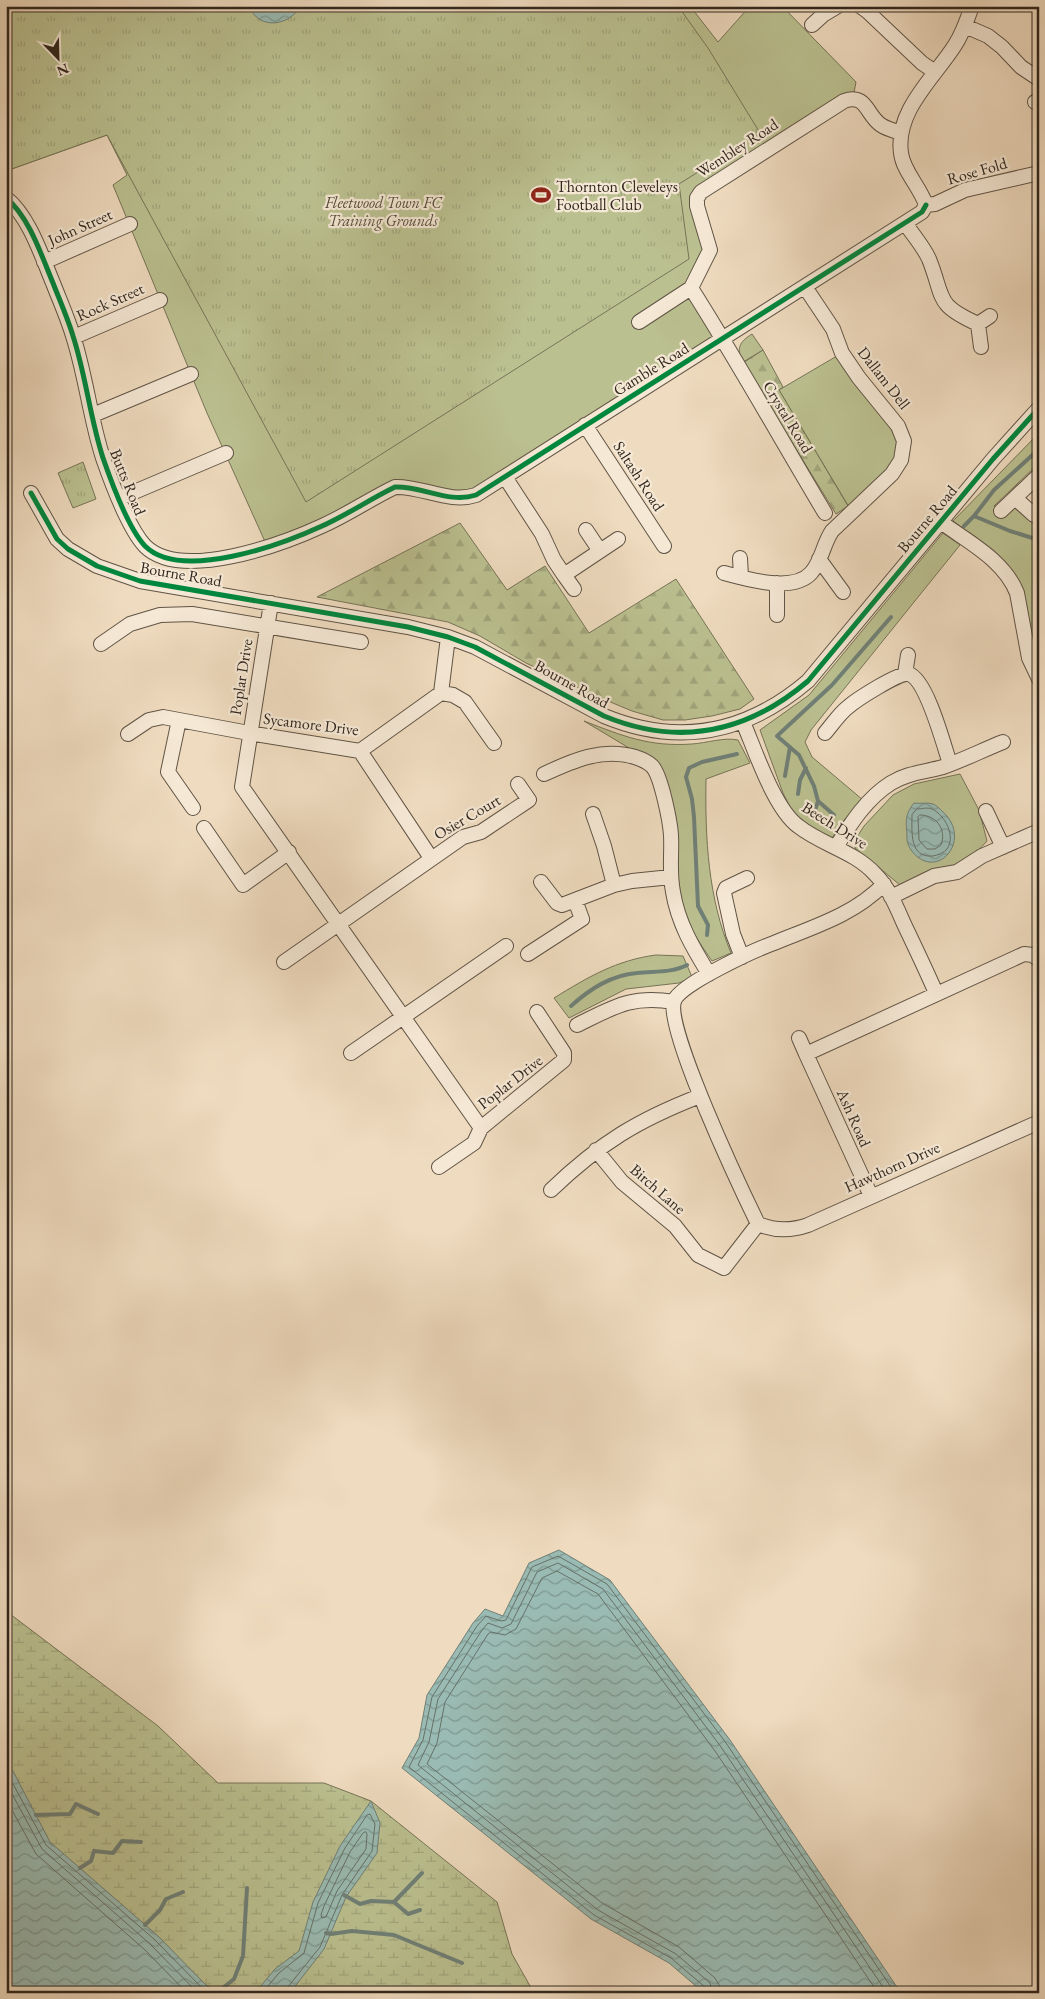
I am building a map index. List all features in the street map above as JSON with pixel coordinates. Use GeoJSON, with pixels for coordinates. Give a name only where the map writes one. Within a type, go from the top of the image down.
{"type":"FeatureCollection","features":[{"type":"Feature","properties":{"kind":"street"},"geometry":{"type":"LineString","coordinates":[[812,25],[823,15],[838,6]]}},
{"type":"Feature","properties":{"kind":"street"},"geometry":{"type":"LineString","coordinates":[[860,6],[922,63],[935,72]]}},
{"type":"Feature","properties":{"kind":"street"},"geometry":{"type":"LineString","coordinates":[[926,205],[922,193],[905,166],[901,154],[901,133],[909,110],[955,44],[965,26],[972,6]]}},
{"type":"Feature","properties":{"kind":"street"},"geometry":{"type":"LineString","coordinates":[[965,26],[988,36],[1002,47],[1021,68],[1039,79]]}},
{"type":"Feature","properties":{"kind":"street","name":"Wembley Road"},"geometry":{"type":"LineString","coordinates":[[692,288],[710,250],[697,206],[697,198],[701,192],[844,101],[853,98],[860,100],[881,125],[901,133]]}},
{"type":"Feature","properties":{"kind":"street","name":"Rose Fold"},"geometry":{"type":"LineString","coordinates":[[926,205],[935,204],[965,190],[1039,173]]}},
{"type":"Feature","properties":{"kind":"street","name":"Butts Road"},"geometry":{"type":"LineString","coordinates":[[6,198],[13,204],[26,222],[44,262],[74,337],[103,457],[136,534],[146,548],[163,556],[184,561],[210,561],[266,546],[322,526],[375,498]]}},
{"type":"Feature","properties":{"kind":"street","name":"Gamble Road"},"geometry":{"type":"LineString","coordinates":[[375,498],[395,487],[408,486],[464,499],[476,495],[905,223],[922,212],[926,205]]}},
{"type":"Feature","properties":{"kind":"street"},"geometry":{"type":"LineString","coordinates":[[905,223],[926,253],[943,300],[952,311],[984,320],[981,347]]}},
{"type":"Feature","properties":{"kind":"street","name":"John Street"},"geometry":{"type":"LineString","coordinates":[[44,262],[130,224]]}},
{"type":"Feature","properties":{"kind":"street","name":"Dallam Dell"},"geometry":{"type":"LineString","coordinates":[[724,573],[741,578],[777,583],[804,579],[810,574],[820,559],[826,539],[832,531],[892,474],[901,460],[904,441],[898,426],[859,378],[842,353],[833,329],[805,287]]}},
{"type":"Feature","properties":{"kind":"street"},"geometry":{"type":"LineString","coordinates":[[639,322],[692,288],[723,338]]}},
{"type":"Feature","properties":{"kind":"street","name":"Rock Street"},"geometry":{"type":"LineString","coordinates":[[74,337],[160,300]]}},
{"type":"Feature","properties":{"kind":"street","name":"Crystal Road"},"geometry":{"type":"LineString","coordinates":[[723,338],[749,387],[825,513]]}},
{"type":"Feature","properties":{"kind":"street"},"geometry":{"type":"LineString","coordinates":[[93,416],[191,374]]}},
{"type":"Feature","properties":{"kind":"street","name":"Bourne Road"},"geometry":{"type":"LineString","coordinates":[[31,493],[57,539],[68,549],[97,566],[140,581],[408,627],[448,637],[475,647],[604,716],[625,725],[652,731],[708,732],[743,722],[767,711],[790,697],[808,681],[993,459],[1039,408]]}},
{"type":"Feature","properties":{"kind":"street","name":"Saltash Road"},"geometry":{"type":"LineString","coordinates":[[585,425],[664,546]]}},
{"type":"Feature","properties":{"kind":"street"},"geometry":{"type":"LineString","coordinates":[[120,498],[226,454]]}},
{"type":"Feature","properties":{"kind":"street"},"geometry":{"type":"LineString","coordinates":[[1001,511],[1039,475]]}},
{"type":"Feature","properties":{"kind":"street"},"geometry":{"type":"LineString","coordinates":[[505,477],[542,534],[554,560],[574,589]]}},
{"type":"Feature","properties":{"kind":"street"},"geometry":{"type":"LineString","coordinates":[[1015,498],[1034,515]]}},
{"type":"Feature","properties":{"kind":"street"},"geometry":{"type":"LineString","coordinates":[[941,522],[991,558],[1014,584],[1029,658],[1039,679]]}},
{"type":"Feature","properties":{"kind":"street"},"geometry":{"type":"LineString","coordinates":[[586,530],[600,551]]}},
{"type":"Feature","properties":{"kind":"street"},"geometry":{"type":"LineString","coordinates":[[564,575],[618,539]]}},
{"type":"Feature","properties":{"kind":"street"},"geometry":{"type":"LineString","coordinates":[[740,558],[741,578]]}},
{"type":"Feature","properties":{"kind":"street"},"geometry":{"type":"LineString","coordinates":[[820,559],[843,592]]}},
{"type":"Feature","properties":{"kind":"street"},"geometry":{"type":"LineString","coordinates":[[777,583],[777,615]]}},
{"type":"Feature","properties":{"kind":"street","name":"Poplar Drive"},"geometry":{"type":"LineString","coordinates":[[272,603],[242,787],[481,1128]]}},
{"type":"Feature","properties":{"kind":"street","name":"Poplar Drive"},"geometry":{"type":"LineString","coordinates":[[101,644],[130,624],[160,615],[192,614],[361,642]]}},
{"type":"Feature","properties":{"kind":"street"},"geometry":{"type":"LineString","coordinates":[[448,637],[441,693],[453,695],[465,702],[494,743]]}},
{"type":"Feature","properties":{"kind":"street"},"geometry":{"type":"LineString","coordinates":[[905,674],[908,655]]}},
{"type":"Feature","properties":{"kind":"street"},"geometry":{"type":"LineString","coordinates":[[825,733],[847,707],[866,694],[905,674],[910,674],[918,682],[926,695],[950,764]]}},
{"type":"Feature","properties":{"kind":"street","name":"Sycamore Drive"},"geometry":{"type":"LineString","coordinates":[[250,733],[360,751],[441,693]]}},
{"type":"Feature","properties":{"kind":"street","name":"Poplar Drive"},"geometry":{"type":"LineString","coordinates":[[128,734],[149,720],[163,717],[250,733]]}},
{"type":"Feature","properties":{"kind":"street"},"geometry":{"type":"LineString","coordinates":[[179,720],[168,772],[192,808]]}},
{"type":"Feature","properties":{"kind":"street","name":"Beech Drive"},"geometry":{"type":"LineString","coordinates":[[743,722],[782,809],[797,826],[865,865],[884,884],[936,993]]}},
{"type":"Feature","properties":{"kind":"street"},"geometry":{"type":"LineString","coordinates":[[836,847],[859,812],[889,784],[904,776],[950,764],[1003,742]]}},
{"type":"Feature","properties":{"kind":"street","name":"Osier Court"},"geometry":{"type":"LineString","coordinates":[[360,751],[431,858]]}},
{"type":"Feature","properties":{"kind":"street"},"geometry":{"type":"LineString","coordinates":[[544,774],[573,760],[600,754],[624,754],[644,760],[652,766],[658,776],[670,823],[670,877],[678,917],[709,974]]}},
{"type":"Feature","properties":{"kind":"street","name":"Osier Court"},"geometry":{"type":"LineString","coordinates":[[339,924],[463,837],[481,832],[529,800],[518,784]]}},
{"type":"Feature","properties":{"kind":"street"},"geometry":{"type":"LineString","coordinates":[[986,811],[1003,847]]}},
{"type":"Feature","properties":{"kind":"street"},"geometry":{"type":"LineString","coordinates":[[593,814],[614,885]]}},
{"type":"Feature","properties":{"kind":"street"},"geometry":{"type":"LineString","coordinates":[[204,828],[242,884],[289,852]]}},
{"type":"Feature","properties":{"kind":"street"},"geometry":{"type":"LineString","coordinates":[[891,897],[934,876],[957,872],[982,856],[1039,831]]}},
{"type":"Feature","properties":{"kind":"street"},"geometry":{"type":"LineString","coordinates":[[541,882],[559,904],[632,880],[670,877]]}},
{"type":"Feature","properties":{"kind":"street"},"geometry":{"type":"LineString","coordinates":[[742,957],[733,934],[724,893],[726,888],[747,878]]}},
{"type":"Feature","properties":{"kind":"street"},"geometry":{"type":"LineString","coordinates":[[758,1224],[700,1096],[676,1026],[674,1002],[681,991],[709,974],[742,957],[846,913],[870,898],[884,884]]}},
{"type":"Feature","properties":{"kind":"street"},"geometry":{"type":"LineString","coordinates":[[528,954],[582,919],[575,900]]}},
{"type":"Feature","properties":{"kind":"street"},"geometry":{"type":"LineString","coordinates":[[284,962],[339,924]]}},
{"type":"Feature","properties":{"kind":"street"},"geometry":{"type":"LineString","coordinates":[[351,1053],[403,1015],[506,946]]}},
{"type":"Feature","properties":{"kind":"street"},"geometry":{"type":"LineString","coordinates":[[806,1054],[1024,954],[1033,955],[1039,960]]}},
{"type":"Feature","properties":{"kind":"street"},"geometry":{"type":"LineString","coordinates":[[577,1024],[616,1006],[638,999],[657,999],[674,1002]]}},
{"type":"Feature","properties":{"kind":"street","name":"Poplar Drive"},"geometry":{"type":"LineString","coordinates":[[439,1168],[474,1143],[481,1128],[564,1060],[564,1053],[537,1012]]}},
{"type":"Feature","properties":{"kind":"street","name":"Ash Road"},"geometry":{"type":"LineString","coordinates":[[799,1038],[871,1196]]}},
{"type":"Feature","properties":{"kind":"street"},"geometry":{"type":"LineString","coordinates":[[551,1190],[596,1150],[632,1126],[652,1115],[700,1096]]}},
{"type":"Feature","properties":{"kind":"street","name":"Hawthorn Drive"},"geometry":{"type":"LineString","coordinates":[[758,1224],[778,1230],[800,1228],[1039,1122]]}},
{"type":"Feature","properties":{"kind":"street","name":"Birch Lane"},"geometry":{"type":"LineString","coordinates":[[596,1150],[622,1182],[675,1226],[698,1255],[726,1272],[758,1224]]}},
{"type":"Feature","properties":{"kind":"green space","name":"Fleetwood Town FC Training Grounds"},"geometry":{"type":"Polygon","coordinates":[[[6,6],[690,6],[718,42],[750,6],[782,6],[856,82],[853,98],[701,192],[710,250],[692,288],[723,338],[476,495],[408,486],[267,546],[207,413],[113,185],[127,175],[107,135],[6,171],[6,6]]]}},
{"type":"Feature","properties":{"kind":"green space","name":"Fleetwood Town FC Training Grounds"},"geometry":{"type":"Polygon","coordinates":[[[6,6],[678,6],[708,48],[760,133],[679,184],[689,259],[306,502],[107,135],[6,171],[6,6]]]}},
{"type":"Feature","properties":{"kind":"green space"},"geometry":{"type":"Polygon","coordinates":[[[752,334],[763,350],[743,362],[739,350],[740,346],[752,334]]]}},
{"type":"Feature","properties":{"kind":"green space"},"geometry":{"type":"Polygon","coordinates":[[[763,350],[783,387],[779,390],[848,506],[836,514],[743,363],[763,350]]]}},
{"type":"Feature","properties":{"kind":"green space"},"geometry":{"type":"Polygon","coordinates":[[[842,353],[898,426],[901,460],[852,512],[779,390],[842,353]]]}},
{"type":"Feature","properties":{"kind":"green space"},"geometry":{"type":"Polygon","coordinates":[[[1039,433],[1039,463],[994,506],[1001,511],[1015,498],[1039,515],[1039,659],[1037,660],[1032,646],[1022,587],[1016,577],[991,551],[953,521],[1039,433]]]}},
{"type":"Feature","properties":{"kind":"green space"},"geometry":{"type":"Polygon","coordinates":[[[83,462],[96,499],[73,508],[58,473],[83,462]]]}},
{"type":"Feature","properties":{"kind":"green space"},"geometry":{"type":"Polygon","coordinates":[[[460,523],[507,590],[545,566],[589,633],[676,579],[754,699],[740,709],[712,716],[685,720],[663,720],[632,711],[596,696],[526,663],[480,636],[448,622],[317,597],[460,523]]]}},
{"type":"Feature","properties":{"kind":"green space"},"geometry":{"type":"Polygon","coordinates":[[[943,533],[960,545],[811,730],[805,742],[812,757],[863,800],[844,820],[832,838],[818,833],[799,818],[790,807],[760,730],[809,695],[943,533]]]}},
{"type":"Feature","properties":{"kind":"green space"},"geometry":{"type":"Polygon","coordinates":[[[584,721],[624,736],[662,744],[692,744],[738,740],[750,763],[706,779],[707,845],[713,889],[717,911],[731,953],[712,961],[695,934],[682,905],[678,884],[676,818],[670,794],[658,763],[639,754],[584,721]]]}},
{"type":"Feature","properties":{"kind":"green space"},"geometry":{"type":"Polygon","coordinates":[[[960,774],[979,810],[987,841],[978,851],[947,870],[900,885],[855,848],[855,840],[864,826],[893,795],[914,784],[960,774]]]}},
{"type":"Feature","properties":{"kind":"green space"},"geometry":{"type":"Polygon","coordinates":[[[656,955],[683,956],[692,977],[679,983],[626,989],[569,1018],[554,998],[616,965],[656,955]]]}},
{"type":"Feature","properties":{"kind":"green space"},"geometry":{"type":"Polygon","coordinates":[[[6,1611],[158,1726],[218,1783],[324,1783],[371,1801],[497,1902],[512,1954],[534,1993],[137,1993],[6,1834],[6,1611]]]}},
{"type":"Feature","properties":{"kind":"water"},"geometry":{"type":"Polygon","coordinates":[[[249,6],[301,6],[289,18],[274,23],[260,19],[249,6]]]}},
{"type":"Feature","properties":{"kind":"water"},"geometry":{"type":"Polygon","coordinates":[[[914,803],[934,805],[950,821],[954,831],[954,841],[951,850],[945,857],[937,861],[928,862],[919,858],[908,845],[906,820],[908,812],[914,803]]]}},
{"type":"Feature","properties":{"kind":"water"},"geometry":{"type":"Polygon","coordinates":[[[559,1550],[610,1580],[730,1740],[901,1993],[704,1993],[669,1963],[591,1919],[402,1768],[419,1738],[427,1695],[473,1623],[485,1609],[503,1616],[529,1563],[559,1550]]]}},
{"type":"Feature","properties":{"kind":"water"},"geometry":{"type":"Polygon","coordinates":[[[6,1763],[13,1771],[50,1842],[158,1936],[206,1985],[222,1993],[6,1993],[6,1763]]]}},
{"type":"Feature","properties":{"kind":"water"},"geometry":{"type":"Polygon","coordinates":[[[371,1801],[380,1823],[377,1853],[346,1897],[324,1949],[290,1993],[255,1993],[275,1969],[299,1951],[313,1902],[340,1846],[371,1801]]]}},
{"type":"Feature","properties":{"kind":"waterway"},"geometry":{"type":"LineString","coordinates":[[974,516],[994,490],[1039,449]]}},
{"type":"Feature","properties":{"kind":"waterway"},"geometry":{"type":"LineString","coordinates":[[964,526],[974,516],[1010,531],[1039,540]]}},
{"type":"Feature","properties":{"kind":"waterway"},"geometry":{"type":"LineString","coordinates":[[834,815],[818,801],[814,786],[799,755],[777,736],[832,685],[891,617]]}},
{"type":"Feature","properties":{"kind":"waterway"},"geometry":{"type":"LineString","coordinates":[[785,776],[790,747]]}},
{"type":"Feature","properties":{"kind":"waterway"},"geometry":{"type":"LineString","coordinates":[[707,935],[708,925],[698,906],[694,817],[692,799],[686,777],[689,768],[702,762],[737,754]]}},
{"type":"Feature","properties":{"kind":"waterway"},"geometry":{"type":"LineString","coordinates":[[798,794],[800,780],[806,768]]}},
{"type":"Feature","properties":{"kind":"waterway"},"geometry":{"type":"LineString","coordinates":[[814,814],[818,801]]}},
{"type":"Feature","properties":{"kind":"waterway"},"geometry":{"type":"LineString","coordinates":[[571,1006],[601,984],[618,977],[627,974],[669,971],[687,965]]}},
{"type":"Feature","properties":{"kind":"waterway"},"geometry":{"type":"LineString","coordinates":[[36,1815],[70,1814],[76,1804],[98,1814]]}},
{"type":"Feature","properties":{"kind":"waterway"},"geometry":{"type":"LineString","coordinates":[[80,1868],[91,1861],[94,1851],[113,1853],[122,1841],[141,1842]]}},
{"type":"Feature","properties":{"kind":"waterway"},"geometry":{"type":"LineString","coordinates":[[344,1895],[360,1904],[371,1901],[394,1902],[422,1873]]}},
{"type":"Feature","properties":{"kind":"waterway"},"geometry":{"type":"LineString","coordinates":[[219,1991],[234,1979],[243,1956],[247,1888]]}},
{"type":"Feature","properties":{"kind":"waterway"},"geometry":{"type":"LineString","coordinates":[[145,1925],[160,1910],[166,1899],[183,1892]]}},
{"type":"Feature","properties":{"kind":"waterway"},"geometry":{"type":"LineString","coordinates":[[394,1902],[408,1914],[420,1910]]}},
{"type":"Feature","properties":{"kind":"waterway"},"geometry":{"type":"LineString","coordinates":[[326,1933],[352,1931],[394,1935],[462,1963]]}},
{"type":"Feature","properties":{"kind":"cycle path"},"geometry":{"type":"LineString","coordinates":[[6,198],[22,215],[34,238],[71,330],[103,458],[127,517],[145,546],[161,556],[182,561],[232,556],[283,542],[331,522],[395,487],[405,487],[456,497],[476,495],[922,212],[926,205]]}},
{"type":"Feature","properties":{"kind":"cycle path"},"geometry":{"type":"LineString","coordinates":[[31,493],[57,539],[68,549],[97,566],[140,581],[408,627],[448,637],[475,647],[604,716],[632,726],[659,731],[711,730],[761,713],[785,699],[808,681],[993,459],[1039,408]]}},
{"type":"Feature","properties":{"kind":"place","name":"Thornton Cleveleys Football Club"},"geometry":{"type":"Point","coordinates":[541,195]}}]}
